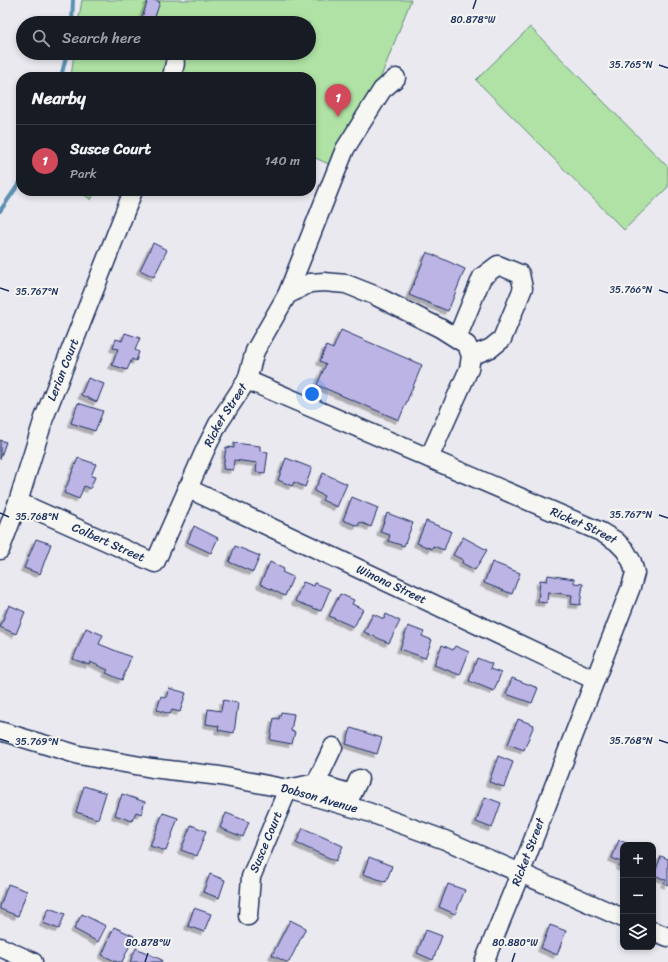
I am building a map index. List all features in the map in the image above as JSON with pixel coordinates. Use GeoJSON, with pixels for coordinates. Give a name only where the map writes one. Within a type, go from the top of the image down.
{"type":"FeatureCollection","features":[{"type":"Feature","properties":{"kind":"street"},"geometry":{"type":"LineString","coordinates":[[247,380],[255,351],[287,295],[345,149],[382,90],[396,78]]}},
{"type":"Feature","properties":{"kind":"street","name":"Lerian Court"},"geometry":{"type":"LineString","coordinates":[[0,550],[18,502],[44,418],[131,196]]}},
{"type":"Feature","properties":{"kind":"street"},"geometry":{"type":"LineString","coordinates":[[457,338],[482,277],[498,265],[520,274],[523,288],[502,339],[491,348],[470,356]]}},
{"type":"Feature","properties":{"kind":"street"},"geometry":{"type":"LineString","coordinates":[[287,295],[310,283],[324,282],[346,284],[380,298],[440,328],[468,345],[470,356],[469,369],[429,458]]}},
{"type":"Feature","properties":{"kind":"street","name":"Ricket Street"},"geometry":{"type":"LineString","coordinates":[[155,563],[187,488],[218,424],[247,380],[601,532],[616,541],[625,550],[632,562],[635,573],[631,587],[520,874],[484,962]]}},
{"type":"Feature","properties":{"kind":"street","name":"Winona Street"},"geometry":{"type":"LineString","coordinates":[[187,488],[595,680]]}},
{"type":"Feature","properties":{"kind":"street","name":"Colbert Street"},"geometry":{"type":"LineString","coordinates":[[18,502],[155,563]]}},
{"type":"Feature","properties":{"kind":"street","name":"Dobson Avenue"},"geometry":{"type":"LineString","coordinates":[[0,731],[79,755],[152,768],[220,776],[288,790],[368,812],[445,840],[620,917]]}},
{"type":"Feature","properties":{"kind":"street"},"geometry":{"type":"LineString","coordinates":[[316,783],[333,747]]}},
{"type":"Feature","properties":{"kind":"street"},"geometry":{"type":"LineString","coordinates":[[288,790],[316,783],[352,794],[359,779]]}},
{"type":"Feature","properties":{"kind":"street","name":"Susce Court"},"geometry":{"type":"LineString","coordinates":[[248,916],[251,877],[288,790]]}},
{"type":"Feature","properties":{"kind":"street"},"geometry":{"type":"LineString","coordinates":[[656,932],[668,937]]}},
{"type":"Feature","properties":{"kind":"street"},"geometry":{"type":"LineString","coordinates":[[0,947],[33,962]]}},
{"type":"Feature","properties":{"kind":"green space"},"geometry":{"type":"Polygon","coordinates":[[[82,0],[411,0],[344,171],[316,158],[316,72],[72,72],[73,60],[316,60],[316,16],[79,16],[82,0]]]}},
{"type":"Feature","properties":{"kind":"green space"},"geometry":{"type":"Polygon","coordinates":[[[530,27],[668,167],[668,187],[624,230],[476,80],[530,27]]]}},
{"type":"Feature","properties":{"kind":"green space"},"geometry":{"type":"Polygon","coordinates":[[[86,196],[93,196],[91,200],[86,196]]]}},
{"type":"Feature","properties":{"kind":"building"},"geometry":{"type":"Polygon","coordinates":[[[148,0],[160,2],[155,16],[142,16],[148,0]]]}},
{"type":"Feature","properties":{"kind":"building"},"geometry":{"type":"Polygon","coordinates":[[[153,243],[167,250],[154,277],[140,270],[153,243]]]}},
{"type":"Feature","properties":{"kind":"building"},"geometry":{"type":"Polygon","coordinates":[[[427,252],[465,269],[448,311],[409,295],[427,252]]]}},
{"type":"Feature","properties":{"kind":"building"},"geometry":{"type":"Polygon","coordinates":[[[341,330],[422,365],[399,420],[317,385],[326,364],[320,361],[326,346],[333,349],[341,330]]]}},
{"type":"Feature","properties":{"kind":"building"},"geometry":{"type":"Polygon","coordinates":[[[125,333],[140,338],[135,350],[139,352],[136,361],[132,359],[127,370],[112,365],[118,349],[113,348],[116,339],[122,341],[125,333]]]}},
{"type":"Feature","properties":{"kind":"building"},"geometry":{"type":"Polygon","coordinates":[[[88,378],[104,384],[97,402],[81,395],[88,378]]]}},
{"type":"Feature","properties":{"kind":"building"},"geometry":{"type":"Polygon","coordinates":[[[78,403],[103,411],[95,431],[71,423],[78,403]]]}},
{"type":"Feature","properties":{"kind":"building"},"geometry":{"type":"Polygon","coordinates":[[[0,440],[6,442],[0,459],[0,440]]]}},
{"type":"Feature","properties":{"kind":"building"},"geometry":{"type":"Polygon","coordinates":[[[234,443],[260,446],[260,451],[268,452],[265,473],[256,472],[257,463],[234,460],[233,470],[223,469],[226,447],[234,448],[234,443]]]}},
{"type":"Feature","properties":{"kind":"building"},"geometry":{"type":"Polygon","coordinates":[[[78,458],[96,464],[91,476],[95,477],[90,489],[84,486],[79,499],[64,493],[78,458]]]}},
{"type":"Feature","properties":{"kind":"building"},"geometry":{"type":"Polygon","coordinates":[[[286,458],[312,468],[305,487],[294,482],[292,486],[278,480],[286,458]]]}},
{"type":"Feature","properties":{"kind":"building"},"geometry":{"type":"Polygon","coordinates":[[[323,473],[347,484],[337,507],[322,500],[324,496],[314,491],[323,473]]]}},
{"type":"Feature","properties":{"kind":"building"},"geometry":{"type":"Polygon","coordinates":[[[352,497],[378,508],[371,527],[360,522],[358,526],[343,520],[352,497]]]}},
{"type":"Feature","properties":{"kind":"building"},"geometry":{"type":"Polygon","coordinates":[[[387,513],[413,523],[404,546],[388,541],[390,535],[380,532],[387,513]]]}},
{"type":"Feature","properties":{"kind":"building"},"geometry":{"type":"Polygon","coordinates":[[[426,521],[451,531],[444,550],[433,546],[432,549],[417,543],[426,521]]]}},
{"type":"Feature","properties":{"kind":"building"},"geometry":{"type":"Polygon","coordinates":[[[194,526],[218,538],[211,553],[187,542],[194,526]]]}},
{"type":"Feature","properties":{"kind":"building"},"geometry":{"type":"Polygon","coordinates":[[[463,537],[487,550],[475,570],[462,563],[463,560],[453,555],[463,537]]]}},
{"type":"Feature","properties":{"kind":"building"},"geometry":{"type":"Polygon","coordinates":[[[36,539],[51,544],[40,574],[24,568],[36,539]]]}},
{"type":"Feature","properties":{"kind":"building"},"geometry":{"type":"Polygon","coordinates":[[[235,546],[260,556],[253,572],[229,562],[235,546]]]}},
{"type":"Feature","properties":{"kind":"building"},"geometry":{"type":"Polygon","coordinates":[[[270,562],[284,569],[282,572],[293,577],[285,596],[260,584],[270,562]]]}},
{"type":"Feature","properties":{"kind":"building"},"geometry":{"type":"Polygon","coordinates":[[[492,562],[520,573],[512,594],[484,583],[492,562]]]}},
{"type":"Feature","properties":{"kind":"building"},"geometry":{"type":"Polygon","coordinates":[[[548,575],[574,579],[574,583],[583,584],[580,605],[571,604],[572,595],[548,592],[547,603],[538,602],[540,580],[547,581],[548,575]]]}},
{"type":"Feature","properties":{"kind":"building"},"geometry":{"type":"Polygon","coordinates":[[[303,582],[314,586],[315,583],[330,589],[321,611],[295,601],[303,582]]]}},
{"type":"Feature","properties":{"kind":"building"},"geometry":{"type":"Polygon","coordinates":[[[340,594],[354,600],[352,604],[363,609],[354,627],[329,616],[340,594]]]}},
{"type":"Feature","properties":{"kind":"building"},"geometry":{"type":"Polygon","coordinates":[[[9,605],[25,612],[16,634],[0,627],[9,605]]]}},
{"type":"Feature","properties":{"kind":"building"},"geometry":{"type":"Polygon","coordinates":[[[373,614],[384,619],[386,614],[400,621],[389,643],[364,632],[373,614]]]}},
{"type":"Feature","properties":{"kind":"building"},"geometry":{"type":"Polygon","coordinates":[[[408,626],[424,632],[422,636],[432,640],[425,658],[400,649],[408,626]]]}},
{"type":"Feature","properties":{"kind":"building"},"geometry":{"type":"Polygon","coordinates":[[[86,628],[103,635],[99,644],[131,657],[122,680],[106,673],[108,670],[90,662],[89,665],[73,659],[86,628]]]}},
{"type":"Feature","properties":{"kind":"building"},"geometry":{"type":"Polygon","coordinates":[[[442,645],[453,650],[455,646],[469,652],[460,675],[434,665],[442,645]]]}},
{"type":"Feature","properties":{"kind":"building"},"geometry":{"type":"Polygon","coordinates":[[[477,658],[492,664],[490,669],[501,673],[494,691],[469,681],[477,658]]]}},
{"type":"Feature","properties":{"kind":"building"},"geometry":{"type":"Polygon","coordinates":[[[512,678],[538,688],[532,703],[506,694],[512,678]]]}},
{"type":"Feature","properties":{"kind":"building"},"geometry":{"type":"Polygon","coordinates":[[[169,688],[186,693],[180,712],[172,710],[170,714],[157,710],[161,696],[166,698],[169,688]]]}},
{"type":"Feature","properties":{"kind":"building"},"geometry":{"type":"Polygon","coordinates":[[[223,700],[238,703],[234,733],[218,730],[219,726],[206,724],[208,709],[221,711],[223,700]]]}},
{"type":"Feature","properties":{"kind":"building"},"geometry":{"type":"Polygon","coordinates":[[[281,712],[294,714],[291,731],[295,732],[292,744],[270,740],[274,718],[279,719],[281,712]]]}},
{"type":"Feature","properties":{"kind":"building"},"geometry":{"type":"Polygon","coordinates":[[[518,719],[534,725],[524,750],[508,744],[518,719]]]}},
{"type":"Feature","properties":{"kind":"building"},"geometry":{"type":"Polygon","coordinates":[[[351,728],[382,738],[377,754],[346,744],[351,728]]]}},
{"type":"Feature","properties":{"kind":"building"},"geometry":{"type":"Polygon","coordinates":[[[498,756],[513,762],[504,787],[489,782],[498,756]]]}},
{"type":"Feature","properties":{"kind":"building"},"geometry":{"type":"Polygon","coordinates":[[[84,786],[106,793],[98,819],[76,812],[84,786]]]}},
{"type":"Feature","properties":{"kind":"building"},"geometry":{"type":"Polygon","coordinates":[[[122,794],[145,802],[141,814],[136,812],[132,821],[115,815],[122,794]]]}},
{"type":"Feature","properties":{"kind":"building"},"geometry":{"type":"Polygon","coordinates":[[[485,797],[501,803],[492,828],[476,822],[485,797]]]}},
{"type":"Feature","properties":{"kind":"building"},"geometry":{"type":"Polygon","coordinates":[[[163,813],[178,818],[166,851],[150,846],[163,813]]]}},
{"type":"Feature","properties":{"kind":"building"},"geometry":{"type":"Polygon","coordinates":[[[226,813],[249,822],[243,837],[220,828],[226,813]]]}},
{"type":"Feature","properties":{"kind":"building"},"geometry":{"type":"Polygon","coordinates":[[[191,825],[206,831],[197,856],[181,850],[191,825]]]}},
{"type":"Feature","properties":{"kind":"building"},"geometry":{"type":"Polygon","coordinates":[[[303,828],[343,846],[336,861],[296,843],[303,828]]]}},
{"type":"Feature","properties":{"kind":"building"},"geometry":{"type":"Polygon","coordinates":[[[619,840],[624,842],[620,842],[620,862],[612,858],[619,840]]]}},
{"type":"Feature","properties":{"kind":"building"},"geometry":{"type":"Polygon","coordinates":[[[661,856],[668,859],[668,885],[664,883],[666,880],[656,876],[656,870],[661,856]]]}},
{"type":"Feature","properties":{"kind":"building"},"geometry":{"type":"Polygon","coordinates":[[[369,857],[392,866],[386,882],[363,874],[369,857]]]}},
{"type":"Feature","properties":{"kind":"building"},"geometry":{"type":"Polygon","coordinates":[[[210,874],[225,880],[219,898],[203,892],[210,874]]]}},
{"type":"Feature","properties":{"kind":"building"},"geometry":{"type":"Polygon","coordinates":[[[8,884],[27,891],[18,916],[0,909],[8,884]]]}},
{"type":"Feature","properties":{"kind":"building"},"geometry":{"type":"Polygon","coordinates":[[[448,884],[465,890],[455,914],[439,907],[448,884]]]}},
{"type":"Feature","properties":{"kind":"building"},"geometry":{"type":"Polygon","coordinates":[[[49,908],[65,914],[59,929],[43,923],[49,908]]]}},
{"type":"Feature","properties":{"kind":"building"},"geometry":{"type":"Polygon","coordinates":[[[194,908],[211,914],[204,932],[188,926],[194,908]]]}},
{"type":"Feature","properties":{"kind":"building"},"geometry":{"type":"Polygon","coordinates":[[[82,914],[106,926],[98,942],[74,929],[82,914]]]}},
{"type":"Feature","properties":{"kind":"building"},"geometry":{"type":"Polygon","coordinates":[[[290,920],[306,928],[289,962],[286,962],[272,955],[290,920]]]}},
{"type":"Feature","properties":{"kind":"building"},"geometry":{"type":"Polygon","coordinates":[[[550,925],[566,931],[557,955],[541,948],[550,925]]]}},
{"type":"Feature","properties":{"kind":"building"},"geometry":{"type":"Polygon","coordinates":[[[114,927],[134,936],[122,962],[117,962],[102,955],[114,927]]]}},
{"type":"Feature","properties":{"kind":"building"},"geometry":{"type":"Polygon","coordinates":[[[426,930],[442,936],[433,960],[417,953],[426,930]]]}},
{"type":"Feature","properties":{"kind":"building"},"geometry":{"type":"Polygon","coordinates":[[[136,948],[162,960],[161,962],[130,962],[136,948]]]}},
{"type":"Feature","properties":{"kind":"waterway"},"geometry":{"type":"LineString","coordinates":[[72,16],[73,0]]}},
{"type":"Feature","properties":{"kind":"waterway"},"geometry":{"type":"LineString","coordinates":[[62,72],[65,60]]}},
{"type":"Feature","properties":{"kind":"waterway"},"geometry":{"type":"LineString","coordinates":[[0,211],[16,188]]}},
{"type":"Feature","properties":{"kind":"place","name":"Susce Court"},"geometry":{"type":"Point","coordinates":[338,117]}}]}
